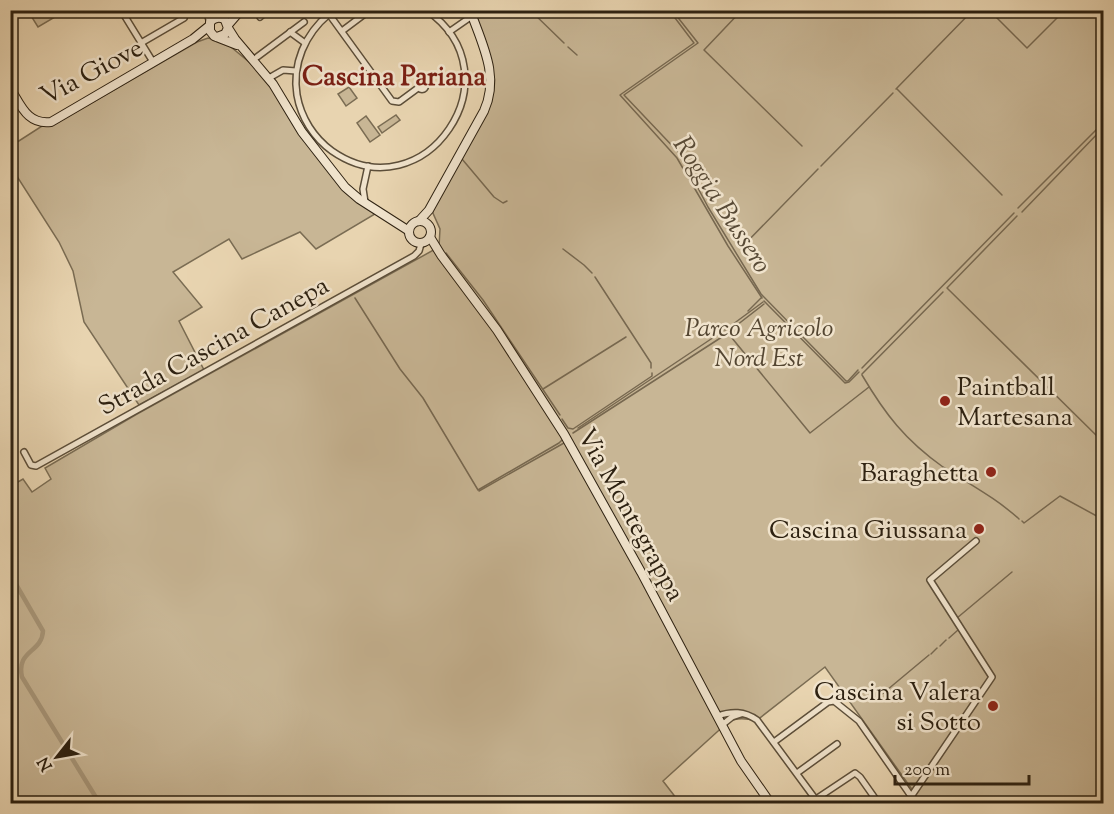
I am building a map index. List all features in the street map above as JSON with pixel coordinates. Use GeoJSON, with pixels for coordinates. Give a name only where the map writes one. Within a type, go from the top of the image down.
{"type":"FeatureCollection","features":[{"type":"Feature","properties":{"kind":"street"},"geometry":{"type":"LineString","coordinates":[[121,10],[153,62]]}},
{"type":"Feature","properties":{"kind":"street"},"geometry":{"type":"LineString","coordinates":[[206,10],[210,31],[215,36],[243,49]]}},
{"type":"Feature","properties":{"kind":"street"},"geometry":{"type":"LineString","coordinates":[[211,10],[221,18],[243,49],[269,78],[317,151],[346,189],[409,231],[411,240],[425,241],[430,228],[433,202]]}},
{"type":"Feature","properties":{"kind":"street"},"geometry":{"type":"LineString","coordinates":[[209,25],[215,18],[241,10]]}},
{"type":"Feature","properties":{"kind":"street"},"geometry":{"type":"LineString","coordinates":[[215,36],[225,34],[241,10]]}},
{"type":"Feature","properties":{"kind":"street"},"geometry":{"type":"LineString","coordinates":[[342,32],[370,10]]}},
{"type":"Feature","properties":{"kind":"street"},"geometry":{"type":"LineString","coordinates":[[418,88],[400,101],[393,101],[327,12],[305,42],[297,71],[298,100],[304,117],[323,144],[335,153],[354,162],[368,165],[396,165],[417,158],[439,143],[454,124],[463,103],[465,77],[459,50],[449,32],[426,10]]}},
{"type":"Feature","properties":{"kind":"street"},"geometry":{"type":"LineString","coordinates":[[260,17],[267,11]]}},
{"type":"Feature","properties":{"kind":"street"},"geometry":{"type":"LineString","coordinates":[[409,231],[426,214],[484,111],[491,93],[492,80],[489,65],[471,14],[449,32]]}},
{"type":"Feature","properties":{"kind":"street"},"geometry":{"type":"LineString","coordinates":[[141,43],[184,18]]}},
{"type":"Feature","properties":{"kind":"street"},"geometry":{"type":"LineString","coordinates":[[257,57],[304,22]]}},
{"type":"Feature","properties":{"kind":"street","name":"Via Giove"},"geometry":{"type":"LineString","coordinates":[[10,88],[27,115],[39,122],[51,122],[193,39],[209,25]]}},
{"type":"Feature","properties":{"kind":"street"},"geometry":{"type":"LineString","coordinates":[[290,32],[305,42]]}},
{"type":"Feature","properties":{"kind":"street","name":"Via Giove"},"geometry":{"type":"LineString","coordinates":[[193,39],[215,36]]}},
{"type":"Feature","properties":{"kind":"street"},"geometry":{"type":"LineString","coordinates":[[269,78],[283,70],[297,71]]}},
{"type":"Feature","properties":{"kind":"street"},"geometry":{"type":"LineString","coordinates":[[365,203],[363,195],[368,165]]}},
{"type":"Feature","properties":{"kind":"street"},"geometry":{"type":"LineString","coordinates":[[394,221],[427,223],[430,228]]}},
{"type":"Feature","properties":{"kind":"street","name":"Via Montegrappa"},"geometry":{"type":"LineString","coordinates":[[425,241],[441,255],[486,313],[564,434],[746,769],[771,804]]}},
{"type":"Feature","properties":{"kind":"street","name":"Strada Cascina Canepa"},"geometry":{"type":"LineString","coordinates":[[24,452],[31,465],[36,466],[414,256],[425,241]]}},
{"type":"Feature","properties":{"kind":"street"},"geometry":{"type":"LineString","coordinates":[[906,804],[992,677],[930,580],[976,541]]}},
{"type":"Feature","properties":{"kind":"street"},"geometry":{"type":"LineString","coordinates":[[774,742],[828,702],[834,701],[858,719],[911,796]]}},
{"type":"Feature","properties":{"kind":"street"},"geometry":{"type":"LineString","coordinates":[[717,716],[729,712],[746,714],[757,720],[818,801],[855,773],[879,804]]}},
{"type":"Feature","properties":{"kind":"street"},"geometry":{"type":"LineString","coordinates":[[722,725],[732,717],[746,714]]}},
{"type":"Feature","properties":{"kind":"street"},"geometry":{"type":"LineString","coordinates":[[797,772],[837,744]]}},
{"type":"Feature","properties":{"kind":"green space"},"geometry":{"type":"Polygon","coordinates":[[[28,11],[52,11],[55,17],[38,27],[28,11]]]}},
{"type":"Feature","properties":{"kind":"green space","name":"Parco Agricolo Nord Est"},"geometry":{"type":"Polygon","coordinates":[[[472,11],[1103,11],[1103,803],[910,803],[916,795],[825,667],[756,721],[735,719],[728,722],[663,781],[680,803],[11,804],[11,486],[23,479],[32,492],[51,479],[45,468],[137,414],[439,247],[440,229],[432,211],[490,104],[493,92],[489,56],[472,11]]]}},
{"type":"Feature","properties":{"kind":"green space"},"geometry":{"type":"Polygon","coordinates":[[[208,38],[225,42],[255,67],[282,101],[298,130],[346,193],[375,214],[316,249],[300,232],[242,259],[229,239],[173,272],[202,307],[179,321],[204,370],[139,405],[84,322],[73,271],[59,242],[11,167],[11,146],[42,126],[53,125],[197,42],[208,38]]]}},
{"type":"Feature","properties":{"kind":"green space"},"geometry":{"type":"Polygon","coordinates":[[[349,87],[357,98],[346,106],[338,94],[349,87]]]}},
{"type":"Feature","properties":{"kind":"green space"},"geometry":{"type":"Polygon","coordinates":[[[396,115],[400,120],[382,133],[378,127],[396,115]]]}},
{"type":"Feature","properties":{"kind":"green space"},"geometry":{"type":"Polygon","coordinates":[[[366,116],[380,135],[370,142],[357,123],[366,116]]]}},
{"type":"Feature","properties":{"kind":"waterway"},"geometry":{"type":"LineString","coordinates":[[530,10],[564,43]]}},
{"type":"Feature","properties":{"kind":"waterway","name":"Roggia Bussero"},"geometry":{"type":"LineString","coordinates":[[669,10],[694,43],[620,95],[677,158],[728,246],[762,298]]}},
{"type":"Feature","properties":{"kind":"waterway","name":"Roggia Bussero"},"geometry":{"type":"LineString","coordinates":[[672,10],[698,43],[624,95],[680,154],[708,207],[761,294],[846,381],[858,370]]}},
{"type":"Feature","properties":{"kind":"waterway"},"geometry":{"type":"LineString","coordinates":[[742,10],[704,50],[802,146]]}},
{"type":"Feature","properties":{"kind":"waterway"},"geometry":{"type":"LineString","coordinates":[[896,89],[973,10]]}},
{"type":"Feature","properties":{"kind":"waterway"},"geometry":{"type":"LineString","coordinates":[[989,10],[1027,48],[1065,10]]}},
{"type":"Feature","properties":{"kind":"waterway"},"geometry":{"type":"LineString","coordinates":[[568,47],[577,55]]}},
{"type":"Feature","properties":{"kind":"waterway"},"geometry":{"type":"LineString","coordinates":[[897,89],[1002,195]]}},
{"type":"Feature","properties":{"kind":"waterway"},"geometry":{"type":"LineString","coordinates":[[821,166],[893,93]]}},
{"type":"Feature","properties":{"kind":"waterway"},"geometry":{"type":"LineString","coordinates":[[1018,208],[1104,122]]}},
{"type":"Feature","properties":{"kind":"waterway"},"geometry":{"type":"LineString","coordinates":[[1022,212],[1102,129]]}},
{"type":"Feature","properties":{"kind":"waterway"},"geometry":{"type":"LineString","coordinates":[[462,159],[494,197],[503,203],[507,201]]}},
{"type":"Feature","properties":{"kind":"waterway"},"geometry":{"type":"LineString","coordinates":[[741,248],[818,169]]}},
{"type":"Feature","properties":{"kind":"waterway"},"geometry":{"type":"LineString","coordinates":[[862,368],[1014,213]]}},
{"type":"Feature","properties":{"kind":"waterway"},"geometry":{"type":"LineString","coordinates":[[1017,216],[947,288],[1100,439]]}},
{"type":"Feature","properties":{"kind":"waterway"},"geometry":{"type":"LineString","coordinates":[[563,249],[592,273]]}},
{"type":"Feature","properties":{"kind":"waterway"},"geometry":{"type":"LineString","coordinates":[[446,253],[483,300],[560,415]]}},
{"type":"Feature","properties":{"kind":"waterway"},"geometry":{"type":"LineString","coordinates":[[595,277],[651,363],[651,368]]}},
{"type":"Feature","properties":{"kind":"waterway"},"geometry":{"type":"LineString","coordinates":[[862,374],[943,292]]}},
{"type":"Feature","properties":{"kind":"waterway"},"geometry":{"type":"LineString","coordinates":[[355,298],[400,369],[423,398],[478,490],[562,440]]}},
{"type":"Feature","properties":{"kind":"waterway"},"geometry":{"type":"LineString","coordinates":[[748,311],[761,298]]}},
{"type":"Feature","properties":{"kind":"waterway"},"geometry":{"type":"LineString","coordinates":[[764,301],[845,383],[859,372]]}},
{"type":"Feature","properties":{"kind":"waterway"},"geometry":{"type":"LineString","coordinates":[[725,330],[763,302]]}},
{"type":"Feature","properties":{"kind":"waterway"},"geometry":{"type":"LineString","coordinates":[[728,332],[764,304]]}},
{"type":"Feature","properties":{"kind":"waterway"},"geometry":{"type":"LineString","coordinates":[[578,428],[723,331]]}},
{"type":"Feature","properties":{"kind":"waterway"},"geometry":{"type":"LineString","coordinates":[[727,332],[810,433],[869,387]]}},
{"type":"Feature","properties":{"kind":"waterway"},"geometry":{"type":"LineString","coordinates":[[573,433],[725,335]]}},
{"type":"Feature","properties":{"kind":"waterway"},"geometry":{"type":"LineString","coordinates":[[543,389],[626,337]]}},
{"type":"Feature","properties":{"kind":"waterway"},"geometry":{"type":"LineString","coordinates":[[562,419],[568,428],[573,429],[652,376],[652,373]]}},
{"type":"Feature","properties":{"kind":"waterway"},"geometry":{"type":"LineString","coordinates":[[862,375],[888,414],[918,447],[1019,519]]}},
{"type":"Feature","properties":{"kind":"waterway"},"geometry":{"type":"LineString","coordinates":[[479,491],[564,443]]}},
{"type":"Feature","properties":{"kind":"waterway"},"geometry":{"type":"LineString","coordinates":[[1022,521],[1024,523],[1060,496],[1104,520]]}},
{"type":"Feature","properties":{"kind":"waterway"},"geometry":{"type":"LineString","coordinates":[[961,623],[957,618],[1012,572]]}},
{"type":"Feature","properties":{"kind":"waterway"},"geometry":{"type":"LineString","coordinates":[[10,574],[43,631],[42,638],[23,662],[22,677],[100,804]]}},
{"type":"Feature","properties":{"kind":"waterway"},"geometry":{"type":"LineString","coordinates":[[949,638],[958,630]]}},
{"type":"Feature","properties":{"kind":"waterway"},"geometry":{"type":"LineString","coordinates":[[940,646],[946,640]]}},
{"type":"Feature","properties":{"kind":"waterway"},"geometry":{"type":"LineString","coordinates":[[931,654],[937,648]]}},
{"type":"Feature","properties":{"kind":"waterway"},"geometry":{"type":"LineString","coordinates":[[881,695],[929,655]]}},
{"type":"Feature","properties":{"kind":"place","name":"Paintball Martesana"},"geometry":{"type":"Point","coordinates":[945,401]}},
{"type":"Feature","properties":{"kind":"place","name":"Baraghetta"},"geometry":{"type":"Point","coordinates":[991,472]}},
{"type":"Feature","properties":{"kind":"place","name":"Cascina Giussana"},"geometry":{"type":"Point","coordinates":[979,529]}},
{"type":"Feature","properties":{"kind":"place","name":"Cascina Valera si Sotto"},"geometry":{"type":"Point","coordinates":[993,706]}},
{"type":"Feature","properties":{"kind":"district","name":"Cascina Pariana"},"geometry":{"type":"Point","coordinates":[394,76]}}]}
